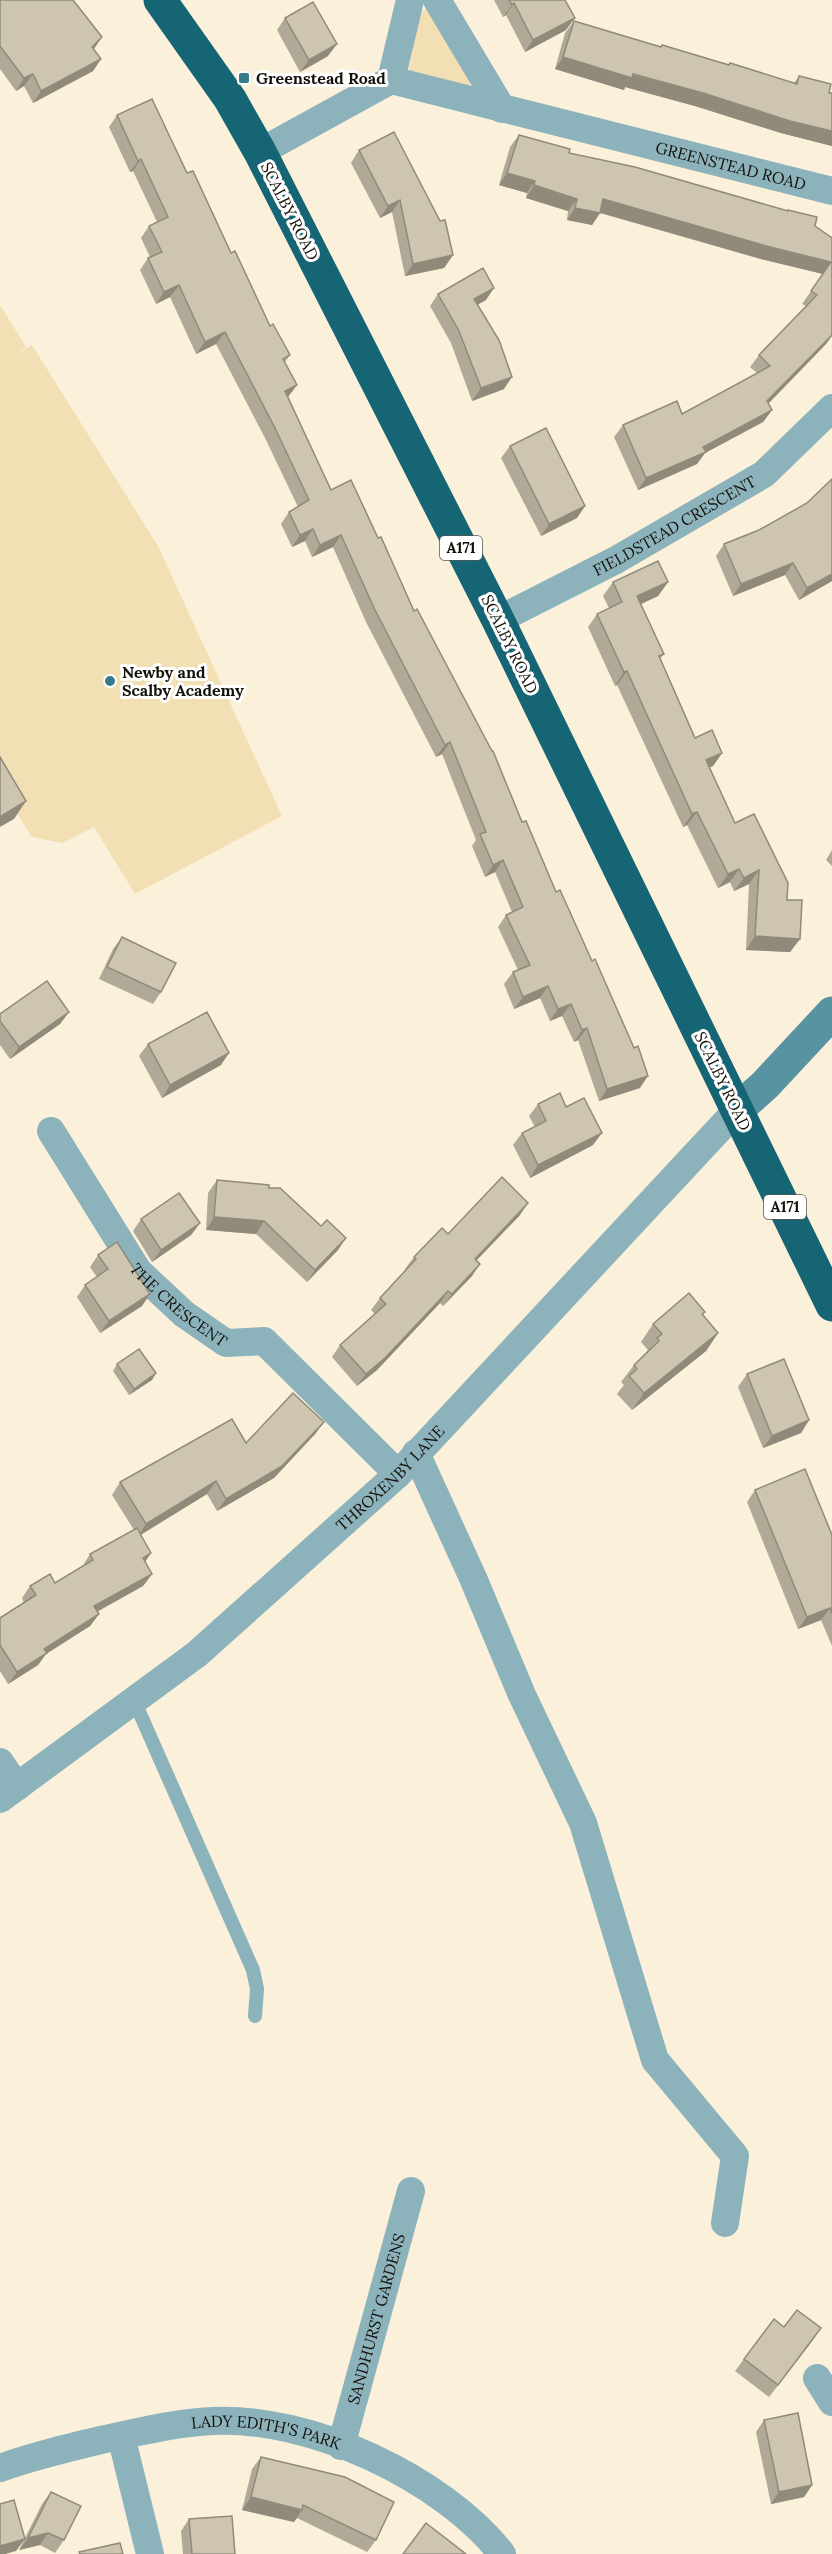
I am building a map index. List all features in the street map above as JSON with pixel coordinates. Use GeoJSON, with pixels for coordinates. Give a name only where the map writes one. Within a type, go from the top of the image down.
{"type":"FeatureCollection","features":[{"type":"Feature","properties":{"kind":"highway","name":"SCALBY ROAD"},"geometry":{"type":"LineString","coordinates":[[160,0],[230,99],[260,152],[498,620],[832,1305]]}},
{"type":"Feature","properties":{"kind":"street"},"geometry":{"type":"LineString","coordinates":[[260,152],[391,80],[410,0]]}},
{"type":"Feature","properties":{"kind":"street"},"geometry":{"type":"LineString","coordinates":[[437,0],[502,109]]}},
{"type":"Feature","properties":{"kind":"street","name":"GREENSTEAD ROAD"},"geometry":{"type":"LineString","coordinates":[[391,80],[832,191]]}},
{"type":"Feature","properties":{"kind":"street","name":"FIELDSTEAD CRESCENT"},"geometry":{"type":"LineString","coordinates":[[498,620],[616,561],[764,474],[832,408]]}},
{"type":"Feature","properties":{"kind":"street"},"geometry":{"type":"LineString","coordinates":[[737,1110],[765,1085],[832,1013]]}},
{"type":"Feature","properties":{"kind":"street","name":"THROXENBY LANE"},"geometry":{"type":"LineString","coordinates":[[8,1793],[197,1654],[407,1464],[737,1110]]}},
{"type":"Feature","properties":{"kind":"street","name":"THE CRESCENT"},"geometry":{"type":"LineString","coordinates":[[51,1131],[138,1271],[184,1314],[226,1343],[264,1341],[407,1464]]}},
{"type":"Feature","properties":{"kind":"street"},"geometry":{"type":"LineString","coordinates":[[407,1464],[473,1578],[522,1695],[583,1823],[655,2060],[735,2156],[725,2223]]}},
{"type":"Feature","properties":{"kind":"street"},"geometry":{"type":"LineString","coordinates":[[0,1762],[8,1793]]}},
{"type":"Feature","properties":{"kind":"street","name":"SANDHURST GARDENS"},"geometry":{"type":"LineString","coordinates":[[341,2446],[411,2191]]}},
{"type":"Feature","properties":{"kind":"street"},"geometry":{"type":"LineString","coordinates":[[817,2378],[832,2402]]}},
{"type":"Feature","properties":{"kind":"street","name":"LADY EDITH'S PARK"},"geometry":{"type":"LineString","coordinates":[[0,2468],[29,2457],[166,2425],[215,2421],[258,2422],[298,2430],[386,2463],[416,2480],[449,2504],[491,2539],[502,2554]]}},
{"type":"Feature","properties":{"kind":"street"},"geometry":{"type":"LineString","coordinates":[[121,2436],[150,2554]]}},
{"type":"Feature","properties":{"kind":"lane"},"geometry":{"type":"LineString","coordinates":[[134,1700],[253,1970],[257,1989],[255,2016]]}},
{"type":"Feature","properties":{"kind":"shaded area"},"geometry":{"type":"Polygon","coordinates":[[[428,7],[473,77],[468,87],[409,70],[420,13],[428,7]]]}},
{"type":"Feature","properties":{"kind":"shaded area","name":"Newby and Scalby Academy"},"geometry":{"type":"Polygon","coordinates":[[[0,305],[26,347],[11,357],[32,345],[158,546],[282,816],[135,894],[94,827],[63,843],[32,837],[0,786],[0,305]]]}},
{"type":"Feature","properties":{"kind":"building"},"geometry":{"type":"Polygon","coordinates":[[[0,0],[73,0],[102,37],[92,47],[101,59],[41,91],[33,74],[24,78],[0,46],[0,0]]]}},
{"type":"Feature","properties":{"kind":"building"},"geometry":{"type":"Polygon","coordinates":[[[509,0],[565,0],[575,18],[533,40],[514,3],[512,5],[509,0]]]}},
{"type":"Feature","properties":{"kind":"building"},"geometry":{"type":"Polygon","coordinates":[[[313,2],[337,44],[309,60],[285,18],[313,2]]]}},
{"type":"Feature","properties":{"kind":"building"},"geometry":{"type":"Polygon","coordinates":[[[574,21],[661,47],[662,45],[729,65],[730,63],[797,84],[799,76],[831,84],[829,93],[832,93],[832,131],[790,121],[703,93],[633,74],[632,78],[563,57],[574,21]]]}},
{"type":"Feature","properties":{"kind":"building"},"geometry":{"type":"Polygon","coordinates":[[[152,99],[187,173],[193,171],[231,253],[235,251],[270,326],[273,324],[290,355],[283,359],[297,385],[285,391],[331,490],[351,480],[378,538],[381,537],[414,611],[417,609],[493,751],[522,822],[526,821],[556,892],[560,890],[592,961],[595,959],[634,1048],[638,1046],[648,1076],[607,1089],[587,1028],[582,1030],[571,1004],[558,1009],[548,986],[523,997],[513,972],[530,965],[506,915],[523,907],[503,860],[493,865],[480,834],[486,832],[450,742],[445,745],[375,610],[341,535],[320,545],[313,529],[300,535],[289,512],[309,500],[225,332],[205,342],[179,285],[164,292],[148,258],[162,252],[149,226],[168,217],[117,115],[152,99]]]}},
{"type":"Feature","properties":{"kind":"building"},"geometry":{"type":"Polygon","coordinates":[[[394,132],[440,221],[445,220],[453,255],[413,264],[400,200],[388,206],[359,150],[394,132]]]}},
{"type":"Feature","properties":{"kind":"building"},"geometry":{"type":"Polygon","coordinates":[[[519,135],[570,149],[569,153],[635,167],[788,211],[817,217],[815,226],[832,238],[832,335],[767,401],[772,410],[703,447],[706,452],[646,478],[623,425],[677,401],[682,414],[770,366],[759,355],[817,295],[811,291],[831,262],[603,199],[600,213],[575,208],[577,199],[534,185],[535,181],[507,173],[519,135]]]}},
{"type":"Feature","properties":{"kind":"building"},"geometry":{"type":"Polygon","coordinates":[[[483,268],[494,288],[474,299],[499,340],[512,377],[481,388],[459,331],[438,294],[483,268]]]}},
{"type":"Feature","properties":{"kind":"building"},"geometry":{"type":"Polygon","coordinates":[[[546,428],[585,506],[549,524],[510,446],[546,428]]]}},
{"type":"Feature","properties":{"kind":"building"},"geometry":{"type":"Polygon","coordinates":[[[832,479],[832,574],[807,588],[793,563],[741,584],[724,544],[759,530],[807,503],[832,479]]]}},
{"type":"Feature","properties":{"kind":"building"},"geometry":{"type":"Polygon","coordinates":[[[658,561],[668,582],[637,596],[664,654],[659,656],[695,738],[712,730],[722,753],[706,760],[735,823],[754,814],[788,883],[787,900],[802,900],[800,939],[755,936],[759,870],[744,878],[739,869],[728,874],[697,812],[692,814],[627,671],[624,672],[597,614],[622,602],[613,582],[658,561]]]}},
{"type":"Feature","properties":{"kind":"building"},"geometry":{"type":"Polygon","coordinates":[[[0,757],[26,801],[0,817],[0,757]]]}},
{"type":"Feature","properties":{"kind":"building"},"geometry":{"type":"Polygon","coordinates":[[[122,937],[176,963],[161,992],[107,967],[122,937]]]}},
{"type":"Feature","properties":{"kind":"building"},"geometry":{"type":"Polygon","coordinates":[[[47,981],[69,1012],[19,1047],[0,1021],[0,1014],[47,981]]]}},
{"type":"Feature","properties":{"kind":"building"},"geometry":{"type":"Polygon","coordinates":[[[207,1012],[229,1053],[170,1085],[148,1044],[207,1012]]]}},
{"type":"Feature","properties":{"kind":"building"},"geometry":{"type":"Polygon","coordinates":[[[560,1093],[566,1107],[584,1098],[602,1133],[538,1165],[522,1133],[546,1121],[538,1104],[560,1093]]]}},
{"type":"Feature","properties":{"kind":"building"},"geometry":{"type":"Polygon","coordinates":[[[502,1177],[528,1203],[475,1259],[480,1264],[452,1294],[448,1291],[385,1358],[366,1374],[340,1345],[386,1304],[380,1298],[416,1259],[414,1257],[442,1228],[448,1234],[502,1177]]]}},
{"type":"Feature","properties":{"kind":"building"},"geometry":{"type":"Polygon","coordinates":[[[217,1180],[280,1188],[321,1226],[327,1220],[346,1238],[315,1270],[264,1221],[214,1217],[217,1180]]]}},
{"type":"Feature","properties":{"kind":"building"},"geometry":{"type":"Polygon","coordinates":[[[179,1193],[200,1223],[161,1250],[141,1219],[179,1193]]]}},
{"type":"Feature","properties":{"kind":"building"},"geometry":{"type":"Polygon","coordinates":[[[117,1242],[150,1294],[109,1321],[85,1285],[108,1269],[98,1255],[117,1242]]]}},
{"type":"Feature","properties":{"kind":"building"},"geometry":{"type":"Polygon","coordinates":[[[689,1293],[705,1312],[702,1314],[718,1333],[644,1393],[629,1376],[637,1369],[634,1365],[659,1341],[657,1338],[662,1334],[653,1324],[689,1293]]]}},
{"type":"Feature","properties":{"kind":"building"},"geometry":{"type":"Polygon","coordinates":[[[139,1349],[156,1373],[134,1389],[117,1364],[139,1349]]]}},
{"type":"Feature","properties":{"kind":"building"},"geometry":{"type":"Polygon","coordinates":[[[784,1359],[809,1420],[772,1436],[747,1374],[784,1359]]]}},
{"type":"Feature","properties":{"kind":"building"},"geometry":{"type":"Polygon","coordinates":[[[293,1393],[324,1422],[282,1466],[226,1499],[216,1481],[146,1524],[120,1482],[232,1419],[246,1443],[293,1393]]]}},
{"type":"Feature","properties":{"kind":"building"},"geometry":{"type":"Polygon","coordinates":[[[805,1469],[832,1535],[832,1613],[830,1608],[807,1617],[755,1490],[805,1469]]]}},
{"type":"Feature","properties":{"kind":"building"},"geometry":{"type":"Polygon","coordinates":[[[137,1528],[151,1553],[143,1558],[152,1574],[94,1606],[99,1614],[44,1649],[47,1653],[17,1672],[0,1645],[0,1618],[36,1595],[30,1586],[50,1574],[55,1583],[93,1560],[90,1554],[137,1528]]]}},
{"type":"Feature","properties":{"kind":"building"},"geometry":{"type":"Polygon","coordinates":[[[797,2310],[821,2328],[778,2385],[744,2359],[774,2319],[784,2327],[797,2310]]]}},
{"type":"Feature","properties":{"kind":"building"},"geometry":{"type":"Polygon","coordinates":[[[798,2413],[812,2485],[779,2492],[764,2420],[798,2413]]]}},
{"type":"Feature","properties":{"kind":"building"},"geometry":{"type":"Polygon","coordinates":[[[261,2457],[345,2477],[394,2502],[376,2540],[303,2505],[302,2510],[251,2497],[261,2457]]]}},
{"type":"Feature","properties":{"kind":"building"},"geometry":{"type":"Polygon","coordinates":[[[51,2492],[81,2506],[64,2540],[48,2533],[28,2538],[51,2492]]]}},
{"type":"Feature","properties":{"kind":"building"},"geometry":{"type":"Polygon","coordinates":[[[14,2500],[25,2539],[0,2546],[0,2504],[14,2500]]]}},
{"type":"Feature","properties":{"kind":"building"},"geometry":{"type":"Polygon","coordinates":[[[232,2516],[235,2554],[192,2554],[189,2519],[232,2516]]]}},
{"type":"Feature","properties":{"kind":"building"},"geometry":{"type":"Polygon","coordinates":[[[426,2523],[466,2554],[403,2554],[426,2523]]]}},
{"type":"Feature","properties":{"kind":"building"},"geometry":{"type":"Polygon","coordinates":[[[120,2543],[123,2554],[80,2554],[79,2552],[120,2543]]]}},
{"type":"Feature","properties":{"kind":"place","name":"Greenstead Road"},"geometry":{"type":"Point","coordinates":[244,78]}},
{"type":"Feature","properties":{"kind":"place","name":"Newby and Scalby Academy"},"geometry":{"type":"Point","coordinates":[110,681]}}]}
